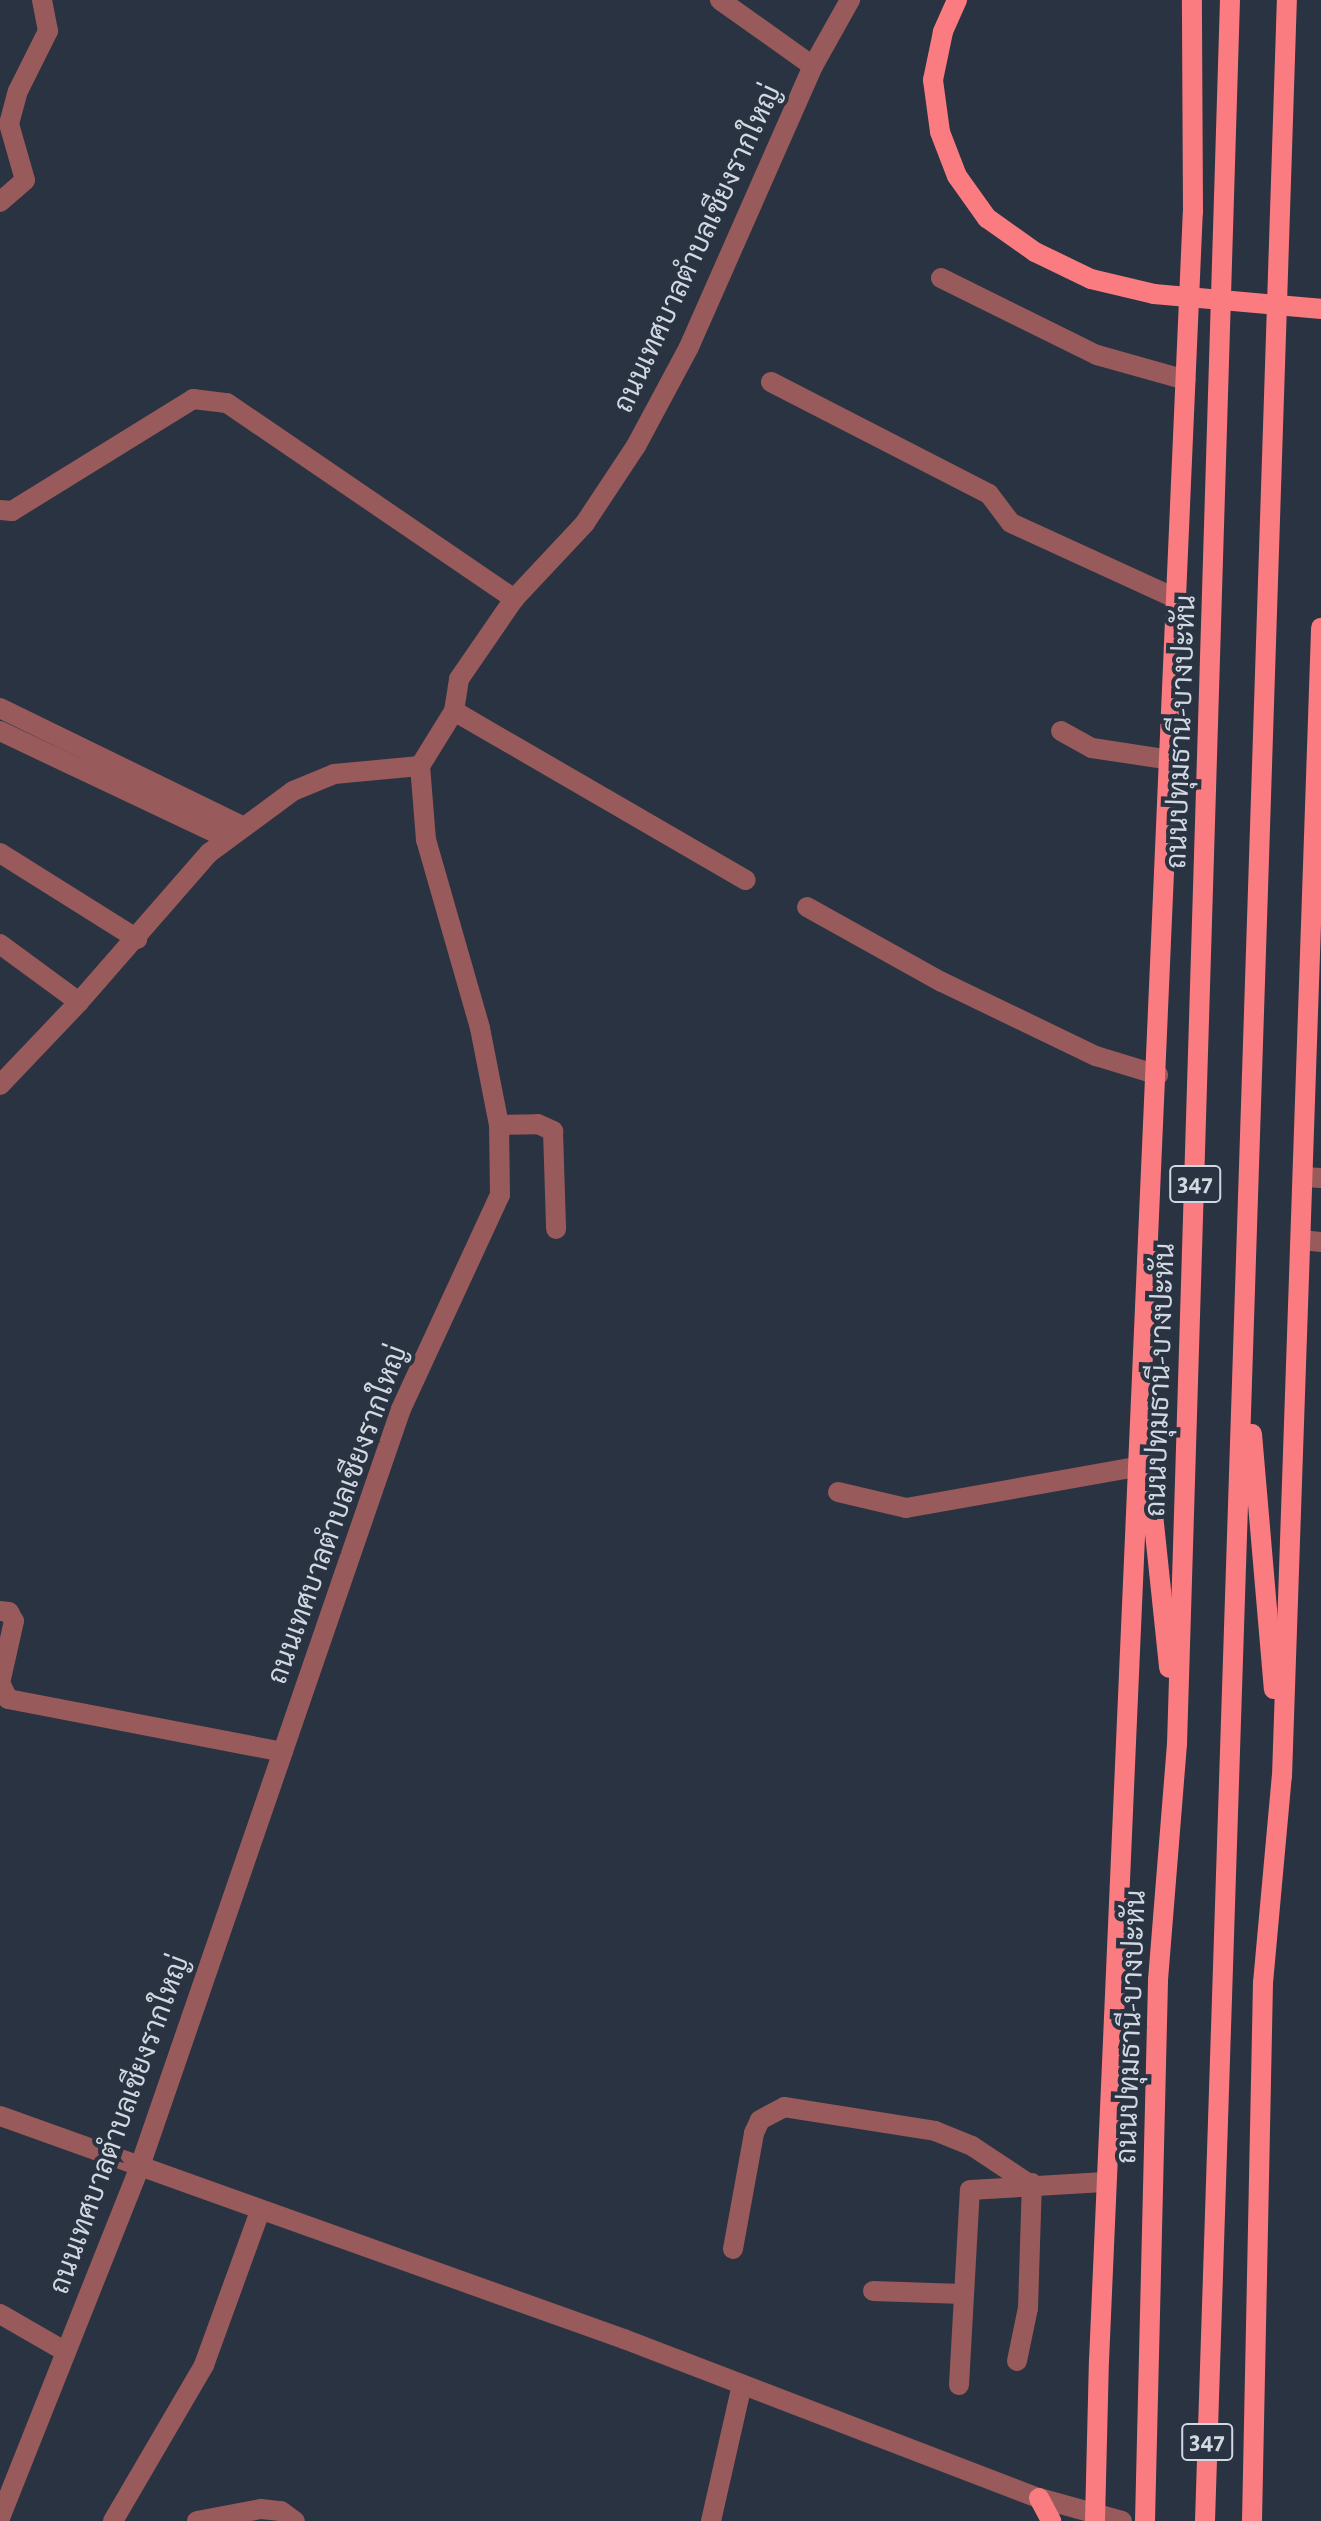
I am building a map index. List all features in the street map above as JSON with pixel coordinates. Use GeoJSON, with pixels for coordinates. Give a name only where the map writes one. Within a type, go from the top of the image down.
{"type":"FeatureCollection","features":[{"type":"Feature","properties":{"kind":"main road"},"geometry":{"type":"LineString","coordinates":[[957,0],[943,32],[933,80],[938,119],[957,176],[987,218],[1035,252],[1091,279],[1154,294],[1321,309]]}},
{"type":"Feature","properties":{"kind":"main road","name":"347"},"geometry":{"type":"LineString","coordinates":[[1095,2521],[1104,2182],[1139,1377],[1158,1075],[1193,212],[1192,0]]}},
{"type":"Feature","properties":{"kind":"main road","name":"ถนนปทุมธานี-บางปะหัน"},"geometry":{"type":"LineString","coordinates":[[1145,2521],[1152,2368],[1158,1980],[1177,1744],[1230,0]]}},
{"type":"Feature","properties":{"kind":"main road","name":"347"},"geometry":{"type":"LineString","coordinates":[[1205,2521],[1287,0]]}},
{"type":"Feature","properties":{"kind":"main road","name":"347"},"geometry":{"type":"LineString","coordinates":[[1252,2521],[1263,1983],[1282,1776],[1311,1241],[1321,628]]}},
{"type":"Feature","properties":{"kind":"main road"},"geometry":{"type":"LineString","coordinates":[[1244,1346],[1282,1776]]}},
{"type":"Feature","properties":{"kind":"main road"},"geometry":{"type":"LineString","coordinates":[[1139,1377],[1177,1744]]}},
{"type":"Feature","properties":{"kind":"main road"},"geometry":{"type":"LineString","coordinates":[[1039,2498],[1051,2521]]}},
{"type":"Feature","properties":{"kind":"street"},"geometry":{"type":"LineString","coordinates":[[0,202],[25,180],[6,140],[9,89],[48,31],[42,0]]}},
{"type":"Feature","properties":{"kind":"street"},"geometry":{"type":"LineString","coordinates":[[720,0],[813,66]]}},
{"type":"Feature","properties":{"kind":"street","name":"ถนนเทศบาลตำบลเชียงรากใหญ่"},"geometry":{"type":"LineString","coordinates":[[0,2518],[139,2169],[401,1409],[500,1195],[499,1125],[480,1028],[426,840],[420,766],[454,711],[459,679],[514,599],[585,523],[636,446],[689,347],[813,66],[850,0]]}},
{"type":"Feature","properties":{"kind":"street"},"geometry":{"type":"LineString","coordinates":[[941,278],[1097,355],[1186,380]]}},
{"type":"Feature","properties":{"kind":"street"},"geometry":{"type":"LineString","coordinates":[[771,382],[989,494],[1011,523],[1177,599]]}},
{"type":"Feature","properties":{"kind":"street"},"geometry":{"type":"LineString","coordinates":[[0,510],[12,511],[193,399],[227,403],[514,599]]}},
{"type":"Feature","properties":{"kind":"street"},"geometry":{"type":"LineString","coordinates":[[0,708],[236,833]]}},
{"type":"Feature","properties":{"kind":"street"},"geometry":{"type":"LineString","coordinates":[[454,711],[746,880]]}},
{"type":"Feature","properties":{"kind":"street"},"geometry":{"type":"LineString","coordinates":[[0,731],[236,833]]}},
{"type":"Feature","properties":{"kind":"street"},"geometry":{"type":"LineString","coordinates":[[1061,731],[1092,748],[1170,760]]}},
{"type":"Feature","properties":{"kind":"street"},"geometry":{"type":"LineString","coordinates":[[4,1072],[79,1002],[209,853],[236,833],[313,780],[420,766]]}},
{"type":"Feature","properties":{"kind":"street"},"geometry":{"type":"LineString","coordinates":[[0,853],[137,939]]}},
{"type":"Feature","properties":{"kind":"street"},"geometry":{"type":"LineString","coordinates":[[807,907],[956,989],[1096,1056],[1158,1075]]}},
{"type":"Feature","properties":{"kind":"street"},"geometry":{"type":"LineString","coordinates":[[0,944],[79,1002]]}},
{"type":"Feature","properties":{"kind":"street"},"geometry":{"type":"LineString","coordinates":[[499,1125],[538,1124],[553,1131],[556,1229]]}},
{"type":"Feature","properties":{"kind":"street"},"geometry":{"type":"LineString","coordinates":[[838,1492],[906,1508],[1136,1467]]}},
{"type":"Feature","properties":{"kind":"street"},"geometry":{"type":"LineString","coordinates":[[0,1611],[9,1612],[14,1621],[0,1683],[8,1699],[283,1752]]}},
{"type":"Feature","properties":{"kind":"street"},"geometry":{"type":"LineString","coordinates":[[733,2249],[754,2133],[760,2120],[784,2107],[935,2131],[972,2146],[1030,2183]]}},
{"type":"Feature","properties":{"kind":"street"},"geometry":{"type":"LineString","coordinates":[[0,2116],[139,2169],[742,2384],[1039,2498],[1122,2521]]}},
{"type":"Feature","properties":{"kind":"street"},"geometry":{"type":"LineString","coordinates":[[959,2385],[970,2190],[1030,2183],[1104,2182]]}},
{"type":"Feature","properties":{"kind":"street"},"geometry":{"type":"LineString","coordinates":[[1017,2361],[1028,2308],[1030,2183]]}},
{"type":"Feature","properties":{"kind":"street"},"geometry":{"type":"LineString","coordinates":[[113,2521],[204,2365],[260,2211]]}},
{"type":"Feature","properties":{"kind":"street"},"geometry":{"type":"LineString","coordinates":[[873,2291],[963,2294]]}},
{"type":"Feature","properties":{"kind":"street"},"geometry":{"type":"LineString","coordinates":[[0,2314],[66,2352]]}},
{"type":"Feature","properties":{"kind":"street"},"geometry":{"type":"LineString","coordinates":[[711,2521],[742,2384]]}},
{"type":"Feature","properties":{"kind":"street"},"geometry":{"type":"LineString","coordinates":[[197,2521],[261,2509],[281,2511],[295,2521]]}}]}
